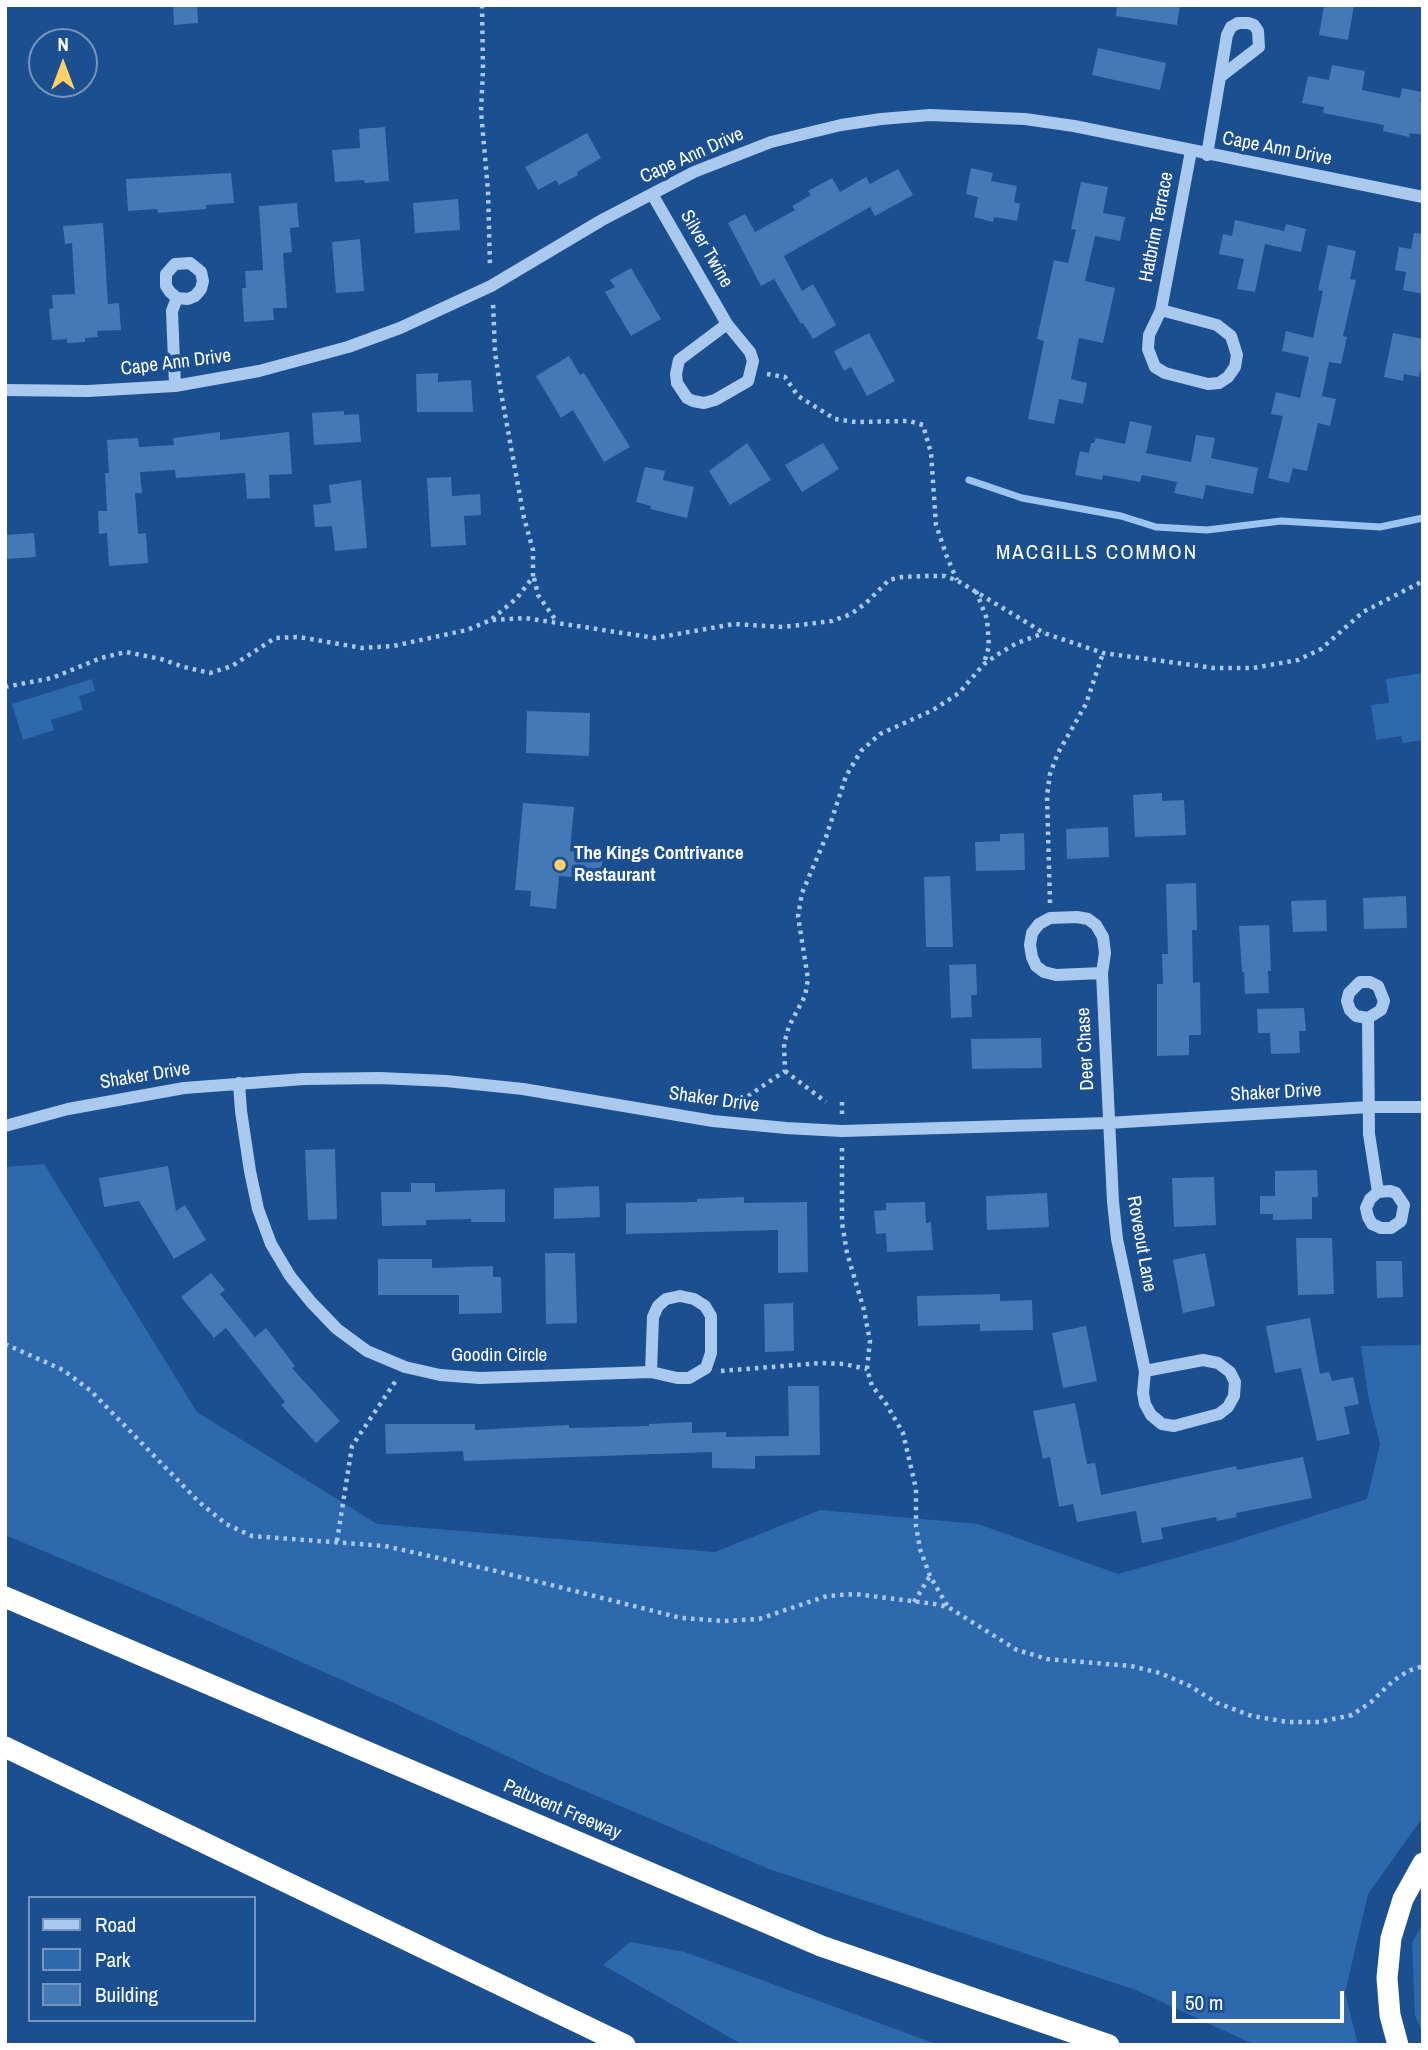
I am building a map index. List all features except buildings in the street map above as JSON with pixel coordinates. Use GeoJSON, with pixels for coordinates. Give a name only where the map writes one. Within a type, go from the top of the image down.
{"type":"FeatureCollection","features":[{"type":"Feature","properties":{"kind":"highway","name":"Patuxent Freeway"},"geometry":{"type":"LineString","coordinates":[[5,1597],[821,1946],[1109,2045]]}},
{"type":"Feature","properties":{"kind":"highway"},"geometry":{"type":"LineString","coordinates":[[5,1748],[625,2045]]}},
{"type":"Feature","properties":{"kind":"highway"},"geometry":{"type":"LineString","coordinates":[[1398,2045],[1390,2015],[1387,1978],[1391,1938],[1403,1899],[1423,1863]]}},
{"type":"Feature","properties":{"kind":"street"},"geometry":{"type":"LineString","coordinates":[[1207,155],[1220,77]]}},
{"type":"Feature","properties":{"kind":"street","name":"Cape Ann Drive"},"geometry":{"type":"LineString","coordinates":[[5,390],[88,391],[175,386],[260,371],[348,347],[400,328],[491,286],[694,172],[771,142],[841,125],[918,116],[1025,119],[1074,126],[1423,197]]}},
{"type":"Feature","properties":{"kind":"street","name":"Hatbrim Terrace"},"geometry":{"type":"LineString","coordinates":[[1161,310],[1217,325],[1231,336],[1237,355],[1235,367],[1228,377],[1219,383],[1208,384],[1165,373],[1155,367],[1147,349],[1149,335],[1161,310],[1191,151]]}},
{"type":"Feature","properties":{"kind":"street","name":"Silver Twine"},"geometry":{"type":"LineString","coordinates":[[652,194],[727,324],[750,352],[752,371]]}},
{"type":"Feature","properties":{"kind":"street"},"geometry":{"type":"LineString","coordinates":[[175,386],[172,311],[177,298]]}},
{"type":"Feature","properties":{"kind":"street"},"geometry":{"type":"LineString","coordinates":[[727,324],[679,360],[676,373],[681,391],[693,401],[704,403],[715,400],[748,382],[752,371]]}},
{"type":"Feature","properties":{"kind":"street"},"geometry":{"type":"LineString","coordinates":[[1050,918],[1039,924],[1032,933],[1030,945],[1036,966],[1056,975],[1101,973]]}},
{"type":"Feature","properties":{"kind":"street","name":"Deer Chase"},"geometry":{"type":"LineString","coordinates":[[1050,918],[1088,919],[1096,925],[1103,937],[1105,953],[1101,973],[1107,1056],[1108,1123]]}},
{"type":"Feature","properties":{"kind":"street"},"geometry":{"type":"LineString","coordinates":[[1368,1018],[1369,1134],[1378,1192]]}},
{"type":"Feature","properties":{"kind":"street","name":"Shaker Drive"},"geometry":{"type":"LineString","coordinates":[[5,1126],[126,1098],[239,1083],[380,1078],[523,1089],[713,1121],[797,1129],[912,1130],[1108,1123],[1369,1107],[1423,1107]]}},
{"type":"Feature","properties":{"kind":"street","name":"Goodin Circle"},"geometry":{"type":"LineString","coordinates":[[239,1083],[250,1171],[258,1209],[271,1244],[297,1285],[337,1329],[367,1351],[405,1367],[440,1375],[480,1378],[652,1372],[689,1378],[706,1368]]}},
{"type":"Feature","properties":{"kind":"street","name":"Roveout Lane"},"geometry":{"type":"LineString","coordinates":[[1108,1123],[1117,1239],[1145,1371],[1145,1404],[1151,1415],[1162,1424],[1174,1426],[1219,1414],[1228,1407],[1234,1396],[1234,1382],[1230,1372],[1218,1363],[1203,1360],[1145,1371]]}},
{"type":"Feature","properties":{"kind":"street"},"geometry":{"type":"LineString","coordinates":[[652,1372],[653,1317],[658,1306],[666,1299],[680,1296],[694,1298],[711,1316],[711,1353],[706,1368]]}},
{"type":"Feature","properties":{"kind":"path"},"geometry":{"type":"LineString","coordinates":[[482,5],[481,111],[500,387],[524,518],[533,550],[533,577],[538,595],[557,622]]}},
{"type":"Feature","properties":{"kind":"path"},"geometry":{"type":"LineString","coordinates":[[752,371],[785,377],[798,396],[835,419],[856,422],[909,421],[923,425],[931,453],[936,525],[958,581]]}},
{"type":"Feature","properties":{"kind":"path"},"geometry":{"type":"LineString","coordinates":[[491,620],[525,618],[655,638],[734,624],[783,627],[832,621],[850,614],[890,580],[902,577],[945,576],[976,591],[1044,633],[1103,653],[1214,668],[1253,668],[1298,660],[1321,649],[1363,612],[1423,581]]}},
{"type":"Feature","properties":{"kind":"path"},"geometry":{"type":"LineString","coordinates":[[5,687],[52,678],[100,658],[126,652],[210,673],[232,666],[275,638],[299,637],[362,648],[393,646],[467,630],[491,620],[517,598],[533,577]]}},
{"type":"Feature","properties":{"kind":"path"},"geometry":{"type":"LineString","coordinates":[[976,591],[987,619],[989,646],[984,664]]}},
{"type":"Feature","properties":{"kind":"path"},"geometry":{"type":"LineString","coordinates":[[785,1071],[784,1044],[789,1026],[804,996],[808,979],[798,916],[802,893],[826,837],[846,776],[860,751],[880,734],[933,710],[959,693],[984,664],[1017,643],[1044,633]]}},
{"type":"Feature","properties":{"kind":"path"},"geometry":{"type":"LineString","coordinates":[[1050,918],[1047,796],[1050,774],[1058,753],[1086,704],[1103,653]]}},
{"type":"Feature","properties":{"kind":"path"},"geometry":{"type":"LineString","coordinates":[[748,1096],[785,1071]]}},
{"type":"Feature","properties":{"kind":"path"},"geometry":{"type":"LineString","coordinates":[[785,1071],[826,1102]]}},
{"type":"Feature","properties":{"kind":"path"},"geometry":{"type":"LineString","coordinates":[[842,1159],[842,1223],[870,1341],[867,1369],[872,1386],[903,1433],[916,1489],[916,1525],[920,1549],[930,1576],[948,1607]]}},
{"type":"Feature","properties":{"kind":"path"},"geometry":{"type":"LineString","coordinates":[[5,1344],[63,1370],[91,1391],[182,1485],[226,1524],[252,1536],[337,1541],[428,1554],[681,1618],[724,1621],[759,1619],[827,1596],[855,1594],[948,1607],[1017,1650],[1047,1659],[1131,1666],[1160,1673],[1190,1686],[1217,1703],[1252,1716],[1288,1722],[1319,1722],[1353,1715],[1393,1681],[1423,1665]]}},
{"type":"Feature","properties":{"kind":"path"},"geometry":{"type":"LineString","coordinates":[[706,1368],[723,1372],[821,1363],[867,1369]]}},
{"type":"Feature","properties":{"kind":"path"},"geometry":{"type":"LineString","coordinates":[[337,1541],[352,1446],[405,1367]]}},
{"type":"Feature","properties":{"kind":"path"},"geometry":{"type":"LineString","coordinates":[[914,1602],[930,1576]]}},
{"type":"Feature","properties":{"kind":"green space"},"geometry":{"type":"Polygon","coordinates":[[[1423,673],[1423,740],[1403,743],[1401,736],[1376,740],[1371,705],[1389,703],[1386,679],[1423,673]]]}},
{"type":"Feature","properties":{"kind":"green space"},"geometry":{"type":"Polygon","coordinates":[[[92,679],[95,691],[79,696],[83,710],[51,720],[54,730],[23,740],[12,704],[92,679]]]}},
{"type":"Feature","properties":{"kind":"green space"},"geometry":{"type":"Polygon","coordinates":[[[44,1164],[197,1412],[377,1524],[715,1552],[820,1510],[978,1524],[1118,1574],[1225,1544],[1367,1499],[1380,1444],[1368,1396],[1361,1346],[1423,1345],[1423,1817],[1368,1894],[1345,1993],[1358,2045],[1255,2045],[1136,1990],[769,1869],[545,1774],[396,1704],[168,1603],[5,1535],[5,1167],[44,1164]]]}},
{"type":"Feature","properties":{"kind":"green space"},"geometry":{"type":"Polygon","coordinates":[[[1423,1923],[1423,2035],[1415,2015],[1412,1943],[1423,1923]]]}},
{"type":"Feature","properties":{"kind":"green space"},"geometry":{"type":"Polygon","coordinates":[[[630,1942],[685,1952],[939,2045],[743,2045],[603,1965],[630,1942]]]}},
{"type":"Feature","properties":{"kind":"waterway"},"geometry":{"type":"LineString","coordinates":[[969,480],[1022,498],[1121,516],[1156,527],[1207,530],[1281,521],[1380,527],[1423,518]]}},
{"type":"Feature","properties":{"kind":"place","name":"The Kings Contrivance Restaurant"},"geometry":{"type":"Point","coordinates":[560,865]}},
{"type":"Feature","properties":{"kind":"district","name":"MACGILLS COMMON"},"geometry":{"type":"Point","coordinates":[1097,553]}}]}
